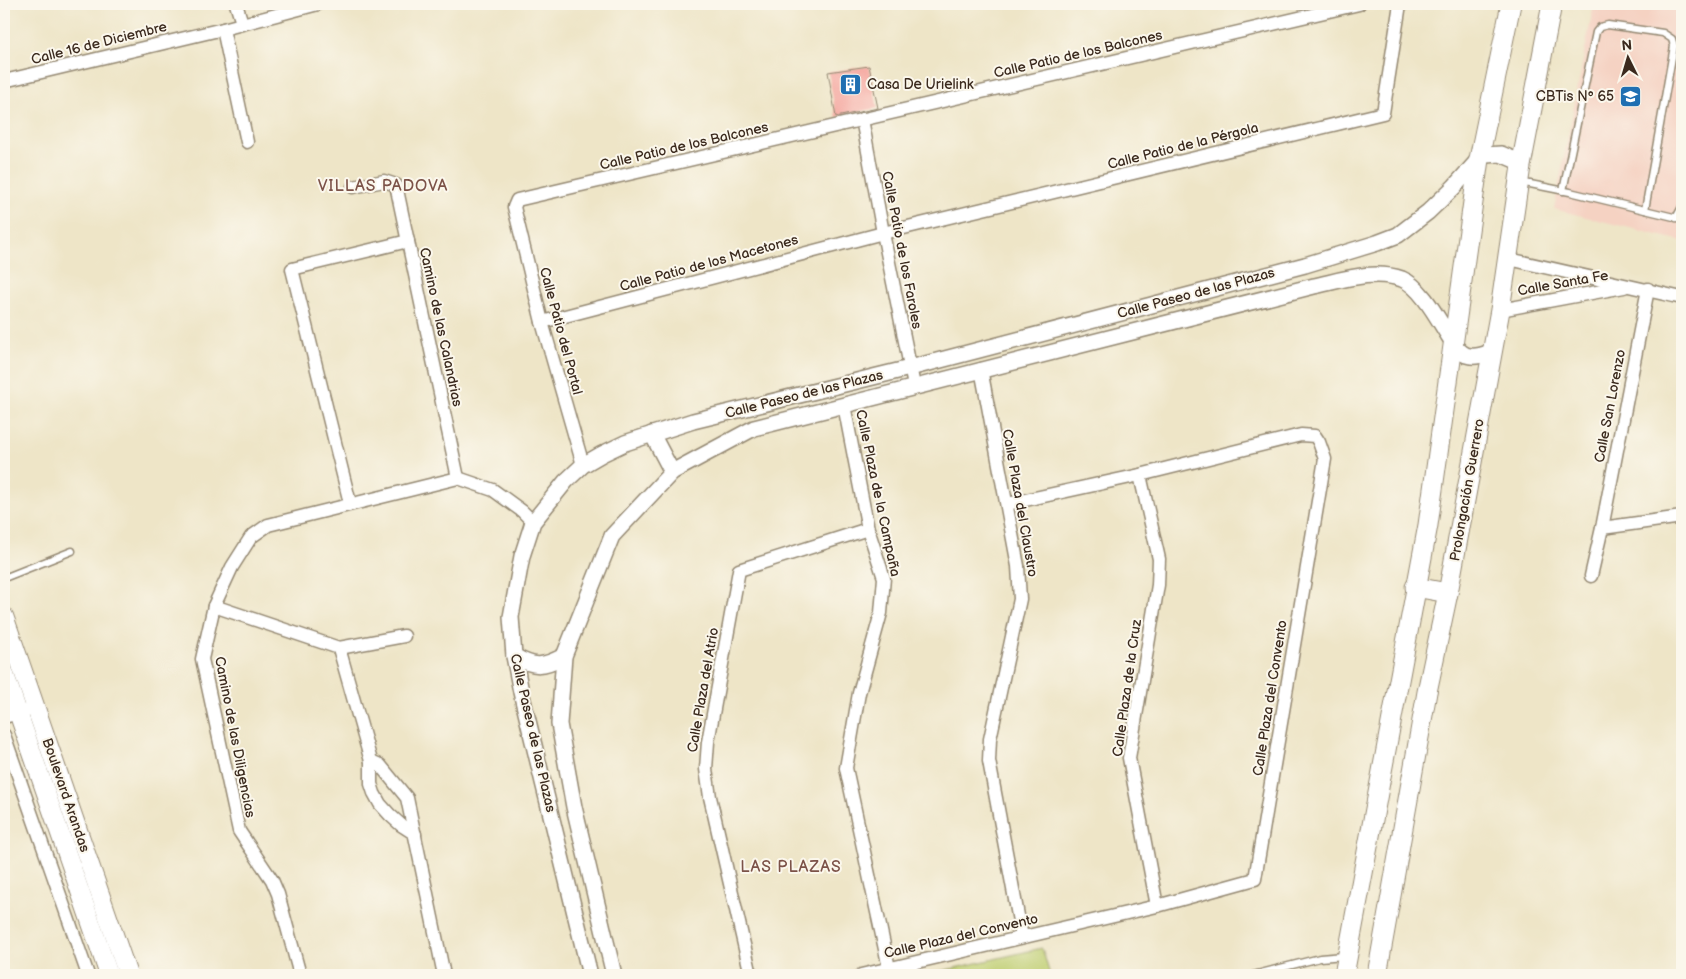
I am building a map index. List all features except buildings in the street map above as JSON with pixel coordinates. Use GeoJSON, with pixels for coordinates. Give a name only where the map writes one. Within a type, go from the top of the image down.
{"type":"FeatureCollection","features":[{"type":"Feature","properties":{"kind":"main road"},"geometry":{"type":"LineString","coordinates":[[1344,975],[1428,525],[1479,159],[1510,4]]}},
{"type":"Feature","properties":{"kind":"main road","name":"Prolongación Guerrero"},"geometry":{"type":"LineString","coordinates":[[1377,975],[1500,310],[1520,174],[1552,4]]}},
{"type":"Feature","properties":{"kind":"main road"},"geometry":{"type":"LineString","coordinates":[[1415,587],[1448,594]]}},
{"type":"Feature","properties":{"kind":"main road","name":"Boulevard Arandas"},"geometry":{"type":"LineString","coordinates":[[4,616],[20,713]]}},
{"type":"Feature","properties":{"kind":"main road","name":"Boulevard Arandas"},"geometry":{"type":"LineString","coordinates":[[4,672],[20,713],[36,737],[128,975]]}},
{"type":"Feature","properties":{"kind":"main road","name":"Boulevard Arandas"},"geometry":{"type":"LineString","coordinates":[[36,737],[109,975]]}},
{"type":"Feature","properties":{"kind":"street"},"geometry":{"type":"LineString","coordinates":[[236,4],[242,24]]}},
{"type":"Feature","properties":{"kind":"street","name":"Calle 16 de Diciembre"},"geometry":{"type":"LineString","coordinates":[[4,81],[223,29],[318,4]]}},
{"type":"Feature","properties":{"kind":"street","name":"Calle Patio de los Balcones"},"geometry":{"type":"LineString","coordinates":[[514,204],[517,200],[1358,4]]}},
{"type":"Feature","properties":{"kind":"street","name":"Calle Patio de la Pérgola"},"geometry":{"type":"LineString","coordinates":[[883,234],[1383,113],[1400,4]]}},
{"type":"Feature","properties":{"kind":"street"},"geometry":{"type":"LineString","coordinates":[[223,29],[247,142]]}},
{"type":"Feature","properties":{"kind":"street","name":"Calle Patio de los Faroles"},"geometry":{"type":"LineString","coordinates":[[862,119],[914,386]]}},
{"type":"Feature","properties":{"kind":"street"},"geometry":{"type":"LineString","coordinates":[[1479,159],[1486,155],[1501,154],[1515,160],[1520,174]]}},
{"type":"Feature","properties":{"kind":"street","name":"Calle Paseo de las Plazas"},"geometry":{"type":"LineString","coordinates":[[590,975],[521,692],[514,656],[511,617],[522,556],[533,522],[554,494],[583,465],[625,443],[693,421],[910,368],[1305,265],[1377,244],[1398,235],[1428,212],[1479,159]]}},
{"type":"Feature","properties":{"kind":"street"},"geometry":{"type":"LineString","coordinates":[[353,187],[384,181],[396,185],[408,241]]}},
{"type":"Feature","properties":{"kind":"street","name":"Calle Patio del Portal"},"geometry":{"type":"LineString","coordinates":[[514,204],[542,322],[583,465]]}},
{"type":"Feature","properties":{"kind":"street","name":"Calle Patio de los Macetones"},"geometry":{"type":"LineString","coordinates":[[542,322],[883,234]]}},
{"type":"Feature","properties":{"kind":"street","name":"Camino de las Calandrias"},"geometry":{"type":"LineString","coordinates":[[350,504],[292,270],[408,241],[458,478]]}},
{"type":"Feature","properties":{"kind":"street","name":"Calle Santa Fe"},"geometry":{"type":"LineString","coordinates":[[1508,259],[1682,298]]}},
{"type":"Feature","properties":{"kind":"street","name":"Calle Paseo de las Plazas"},"geometry":{"type":"LineString","coordinates":[[614,975],[574,807],[558,724],[564,656],[612,536],[672,472],[754,428],[1314,286],[1375,275],[1391,276],[1413,285],[1462,353],[1467,356],[1481,356],[1492,351]]}},
{"type":"Feature","properties":{"kind":"street","name":"Calle Santa Fe"},"geometry":{"type":"LineString","coordinates":[[1500,310],[1631,286]]}},
{"type":"Feature","properties":{"kind":"street","name":"Calle San Lorenzo"},"geometry":{"type":"LineString","coordinates":[[1591,576],[1648,289]]}},
{"type":"Feature","properties":{"kind":"street","name":"Calle Plaza del Claustro"},"geometry":{"type":"LineString","coordinates":[[981,369],[1018,566],[1020,599],[990,740],[989,761],[1022,937]]}},
{"type":"Feature","properties":{"kind":"street","name":"Calle Plaza de la Campaña"},"geometry":{"type":"LineString","coordinates":[[844,404],[868,529],[884,578],[881,613],[859,693],[846,768],[890,968]]}},
{"type":"Feature","properties":{"kind":"street"},"geometry":{"type":"LineString","coordinates":[[652,434],[672,472]]}},
{"type":"Feature","properties":{"kind":"street","name":"Calle Plaza del Convento"},"geometry":{"type":"LineString","coordinates":[[860,975],[1157,906],[1255,879],[1325,459],[1319,442],[1315,436],[1301,435],[1140,475],[1007,504]]}},
{"type":"Feature","properties":{"kind":"street","name":"Calle Plaza de la Cruz"},"geometry":{"type":"LineString","coordinates":[[1140,475],[1159,559],[1158,585],[1129,758],[1157,906]]}},
{"type":"Feature","properties":{"kind":"street"},"geometry":{"type":"LineString","coordinates":[[458,478],[493,490],[522,510],[533,522]]}},
{"type":"Feature","properties":{"kind":"street","name":"Camino de las Diligencias"},"geometry":{"type":"LineString","coordinates":[[300,975],[278,894],[272,880],[239,831],[202,659],[214,606],[241,550],[251,537],[268,525],[458,478]]}},
{"type":"Feature","properties":{"kind":"street"},"geometry":{"type":"LineString","coordinates":[[1602,528],[1682,517]]}},
{"type":"Feature","properties":{"kind":"street","name":"Calle Plaza del Atrio"},"geometry":{"type":"LineString","coordinates":[[751,975],[710,797],[706,768],[708,742],[740,570],[868,529]]}},
{"type":"Feature","properties":{"kind":"street"},"geometry":{"type":"LineString","coordinates":[[214,606],[338,648],[404,636]]}},
{"type":"Feature","properties":{"kind":"street"},"geometry":{"type":"LineString","coordinates":[[338,648],[371,761],[371,784],[374,793],[380,804],[401,825],[415,834]]}},
{"type":"Feature","properties":{"kind":"street"},"geometry":{"type":"LineString","coordinates":[[514,656],[528,664],[539,665],[549,664],[564,656]]}},
{"type":"Feature","properties":{"kind":"street"},"geometry":{"type":"LineString","coordinates":[[36,737],[5,742],[88,975]]}},
{"type":"Feature","properties":{"kind":"street"},"geometry":{"type":"LineString","coordinates":[[371,761],[380,765],[391,776],[407,798],[444,975]]}},
{"type":"Feature","properties":{"kind":"lane"},"geometry":{"type":"LineString","coordinates":[[1563,191],[1596,32],[1600,26],[1608,25],[1663,33],[1672,39],[1674,46],[1644,210]]}},
{"type":"Feature","properties":{"kind":"lane"},"geometry":{"type":"LineString","coordinates":[[1520,174],[1563,191],[1679,218],[1682,207]]}},
{"type":"Feature","properties":{"kind":"lane"},"geometry":{"type":"LineString","coordinates":[[4,578],[72,551]]}},
{"type":"Feature","properties":{"kind":"lane"},"geometry":{"type":"LineString","coordinates":[[1253,975],[1320,958],[1348,955]]}},
{"type":"Feature","properties":{"kind":"shaded area","name":"CBTis Nº 65"},"geometry":{"type":"Polygon","coordinates":[[[1594,4],[1682,4],[1682,241],[1554,209],[1594,4]]]}},
{"type":"Feature","properties":{"kind":"green space"},"geometry":{"type":"Polygon","coordinates":[[[1042,948],[1050,975],[924,975],[1042,948]]]}},
{"type":"Feature","properties":{"kind":"place","name":"Casa De Urielink"},"geometry":{"type":"Point","coordinates":[851,84]}},
{"type":"Feature","properties":{"kind":"place","name":"CBTis Nº 65"},"geometry":{"type":"Point","coordinates":[1630,96]}},
{"type":"Feature","properties":{"kind":"district","name":"VILLAS PADOVA"},"geometry":{"type":"Point","coordinates":[383,186]}},
{"type":"Feature","properties":{"kind":"district","name":"LAS PLAZAS"},"geometry":{"type":"Point","coordinates":[791,867]}}]}
